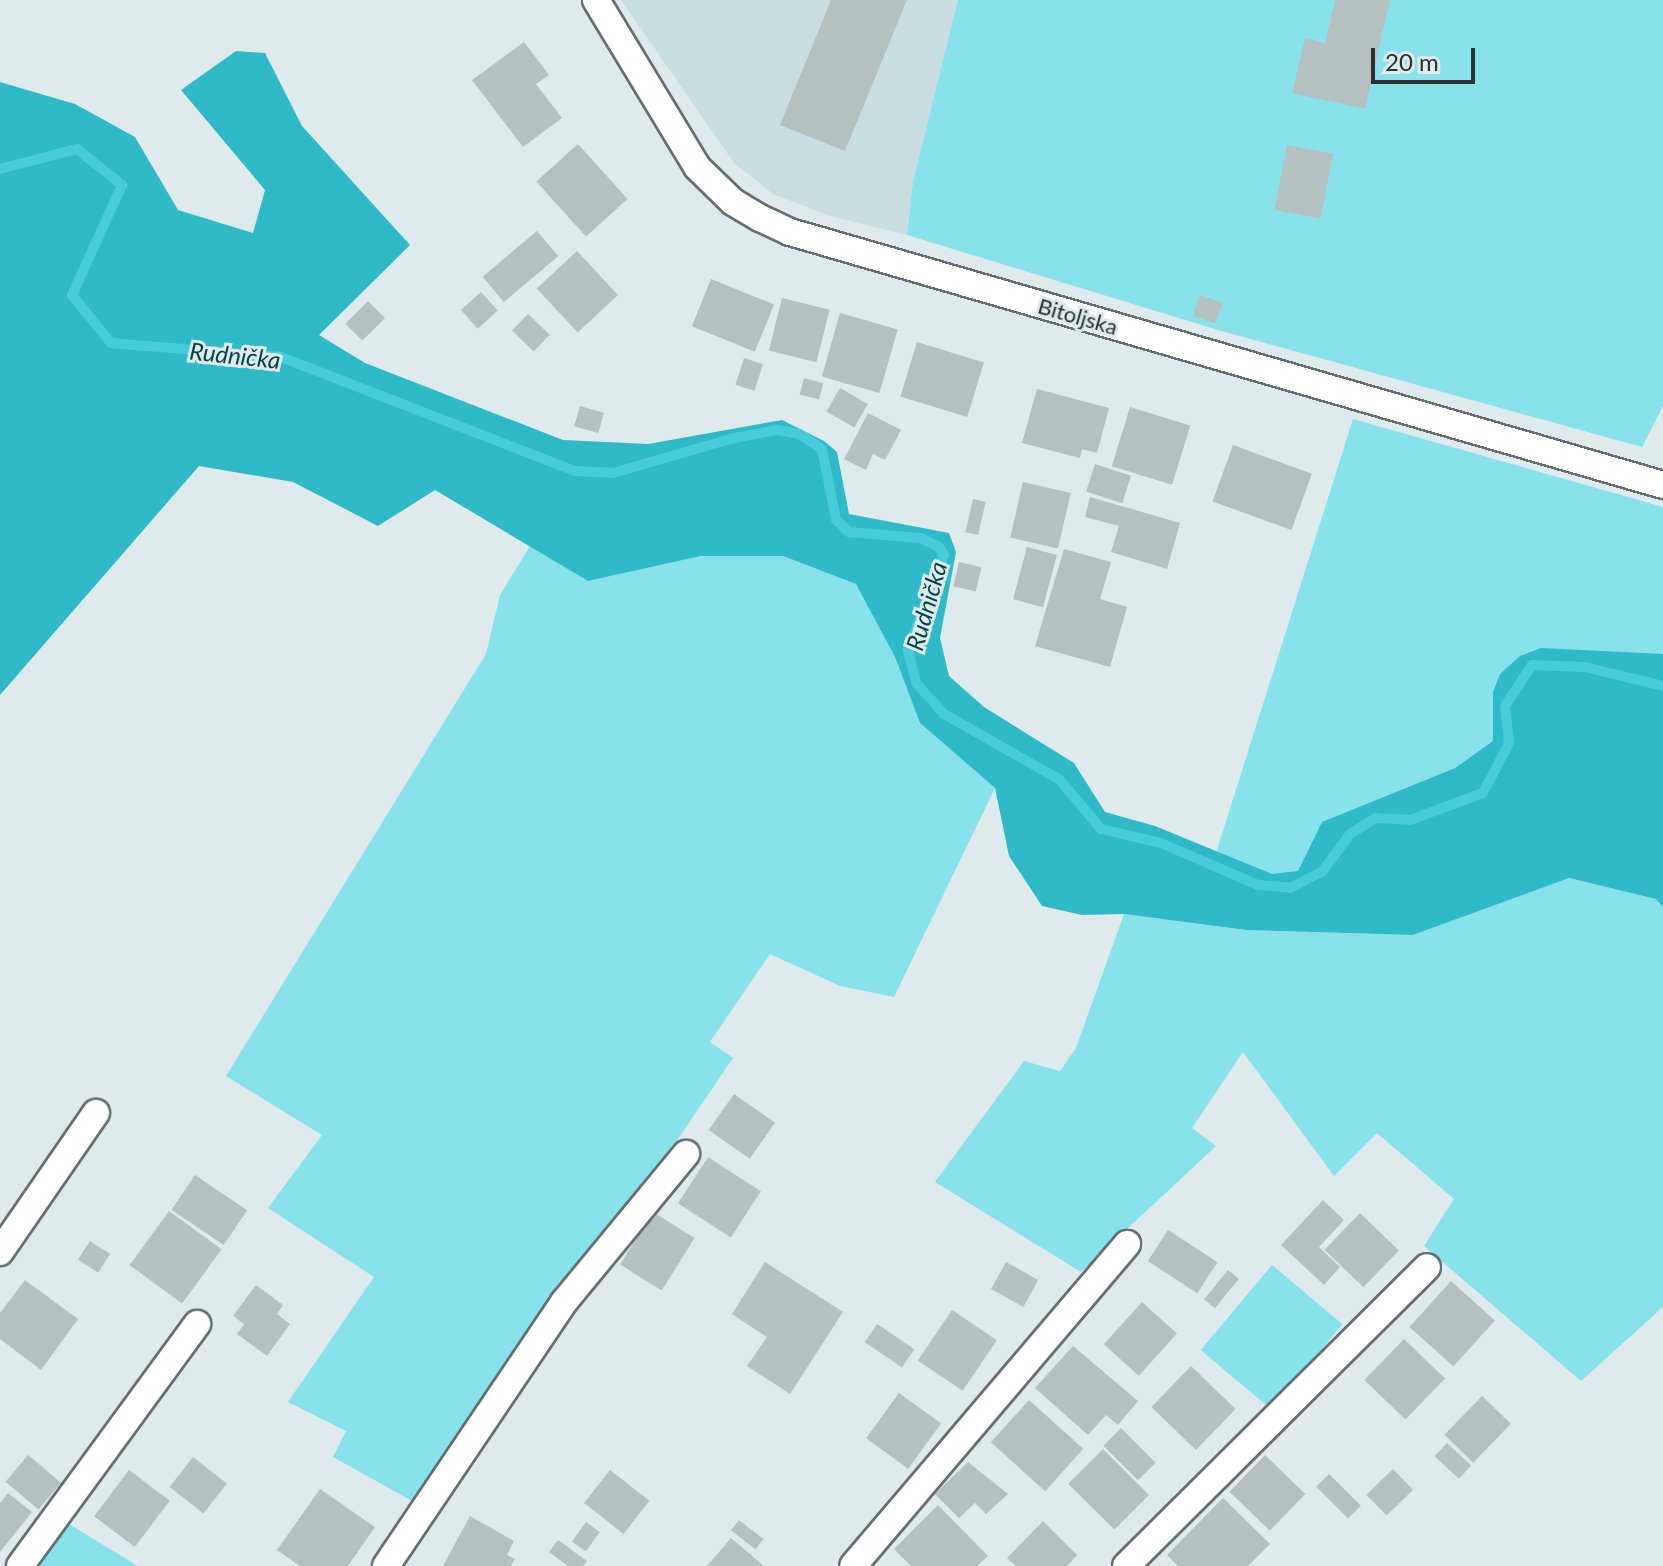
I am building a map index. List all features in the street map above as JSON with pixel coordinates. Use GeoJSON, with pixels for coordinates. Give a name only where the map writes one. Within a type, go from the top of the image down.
{"type":"FeatureCollection","features":[{"type":"Feature","properties":{"kind":"street","name":"Bitoljska"},"geometry":{"type":"LineString","coordinates":[[596,0],[697,167],[733,202],[790,232],[1663,485]]}},
{"type":"Feature","properties":{"kind":"street"},"geometry":{"type":"LineString","coordinates":[[0,1252],[96,1113]]}},
{"type":"Feature","properties":{"kind":"street"},"geometry":{"type":"LineString","coordinates":[[386,1566],[564,1302],[686,1154]]}},
{"type":"Feature","properties":{"kind":"street"},"geometry":{"type":"LineString","coordinates":[[853,1566],[1127,1244]]}},
{"type":"Feature","properties":{"kind":"street"},"geometry":{"type":"LineString","coordinates":[[1126,1566],[1427,1267]]}},
{"type":"Feature","properties":{"kind":"street"},"geometry":{"type":"LineString","coordinates":[[20,1566],[197,1324]]}},
{"type":"Feature","properties":{"kind":"shaded area"},"geometry":{"type":"Polygon","coordinates":[[[621,0],[958,0],[913,181],[907,235],[830,216],[773,194],[734,163],[621,0]]]}},
{"type":"Feature","properties":{"kind":"shaded area"},"geometry":{"type":"Polygon","coordinates":[[[958,0],[1663,0],[1663,406],[1642,447],[1218,330],[907,235],[913,181],[958,0]]]}},
{"type":"Feature","properties":{"kind":"shaded area"},"geometry":{"type":"Polygon","coordinates":[[[236,51],[265,53],[302,126],[410,245],[319,335],[365,363],[563,440],[648,444],[782,420],[824,441],[837,452],[849,514],[949,533],[956,552],[940,638],[949,676],[984,707],[1074,763],[1105,812],[1155,826],[1272,874],[1298,871],[1322,822],[1455,768],[1493,741],[1493,692],[1500,674],[1520,656],[1541,648],[1663,654],[1663,907],[1656,899],[1569,878],[1413,935],[1246,930],[1124,914],[1082,915],[1042,906],[1009,856],[995,788],[920,723],[895,657],[856,584],[783,556],[701,556],[588,581],[435,490],[378,526],[293,482],[199,466],[0,695],[0,82],[75,104],[135,137],[178,210],[253,233],[265,190],[181,90],[236,51]]]}},
{"type":"Feature","properties":{"kind":"shaded area"},"geometry":{"type":"Polygon","coordinates":[[[1353,419],[1663,507],[1663,654],[1611,654],[1493,692],[1493,741],[1455,768],[1323,822],[1299,871],[1273,875],[1216,853],[1353,419]]]}},
{"type":"Feature","properties":{"kind":"shaded area"},"geometry":{"type":"Polygon","coordinates":[[[530,546],[588,581],[701,556],[783,556],[857,584],[895,657],[920,723],[995,788],[894,997],[840,986],[770,954],[710,1042],[733,1058],[680,1136],[557,1288],[412,1501],[333,1457],[346,1431],[288,1402],[374,1277],[268,1208],[322,1135],[226,1076],[486,654],[500,595],[530,546]]]}},
{"type":"Feature","properties":{"kind":"shaded area"},"geometry":{"type":"Polygon","coordinates":[[[1568,878],[1657,899],[1663,907],[1663,1307],[1581,1381],[1424,1246],[1454,1199],[1377,1133],[1334,1176],[1243,1052],[1192,1128],[1216,1146],[1081,1272],[935,1182],[1024,1061],[1060,1071],[1076,1048],[1124,914],[1246,930],[1413,935],[1568,878]]]}},
{"type":"Feature","properties":{"kind":"shaded area"},"geometry":{"type":"Polygon","coordinates":[[[1272,1265],[1342,1324],[1271,1409],[1201,1350],[1272,1265]]]}},
{"type":"Feature","properties":{"kind":"shaded area"},"geometry":{"type":"Polygon","coordinates":[[[69,1524],[138,1566],[35,1566],[69,1524]]]}},
{"type":"Feature","properties":{"kind":"building"},"geometry":{"type":"Polygon","coordinates":[[[831,0],[907,0],[845,151],[780,125],[831,0]]]}},
{"type":"Feature","properties":{"kind":"building"},"geometry":{"type":"Polygon","coordinates":[[[1335,0],[1390,0],[1365,109],[1292,93],[1305,38],[1325,43],[1335,0]]]}},
{"type":"Feature","properties":{"kind":"building"},"geometry":{"type":"Polygon","coordinates":[[[524,42],[549,75],[536,84],[562,118],[523,147],[472,80],[524,42]]]}},
{"type":"Feature","properties":{"kind":"building"},"geometry":{"type":"Polygon","coordinates":[[[578,144],[628,199],[586,236],[536,181],[578,144]]]}},
{"type":"Feature","properties":{"kind":"building"},"geometry":{"type":"Polygon","coordinates":[[[1287,145],[1333,154],[1321,219],[1274,210],[1287,145]]]}},
{"type":"Feature","properties":{"kind":"building"},"geometry":{"type":"Polygon","coordinates":[[[537,231],[558,256],[504,302],[483,277],[537,231]]]}},
{"type":"Feature","properties":{"kind":"building"},"geometry":{"type":"Polygon","coordinates":[[[577,251],[618,295],[578,332],[537,289],[577,251]]]}},
{"type":"Feature","properties":{"kind":"building"},"geometry":{"type":"Polygon","coordinates":[[[711,279],[774,304],[755,352],[692,326],[711,279]]]}},
{"type":"Feature","properties":{"kind":"building"},"geometry":{"type":"Polygon","coordinates":[[[481,292],[498,311],[478,329],[461,310],[481,292]]]}},
{"type":"Feature","properties":{"kind":"building"},"geometry":{"type":"Polygon","coordinates":[[[1200,295],[1223,303],[1216,324],[1193,316],[1200,295]]]}},
{"type":"Feature","properties":{"kind":"building"},"geometry":{"type":"Polygon","coordinates":[[[782,298],[830,310],[816,362],[769,350],[782,298]]]}},
{"type":"Feature","properties":{"kind":"building"},"geometry":{"type":"Polygon","coordinates":[[[368,301],[385,318],[362,341],[345,324],[368,301]]]}},
{"type":"Feature","properties":{"kind":"building"},"geometry":{"type":"Polygon","coordinates":[[[840,313],[898,330],[879,393],[822,376],[840,313]]]}},
{"type":"Feature","properties":{"kind":"building"},"geometry":{"type":"Polygon","coordinates":[[[528,314],[550,335],[534,351],[512,331],[528,314]]]}},
{"type":"Feature","properties":{"kind":"building"},"geometry":{"type":"Polygon","coordinates":[[[917,342],[984,362],[967,417],[900,397],[917,342]]]}},
{"type":"Feature","properties":{"kind":"building"},"geometry":{"type":"Polygon","coordinates":[[[744,358],[763,364],[754,391],[735,385],[744,358]]]}},
{"type":"Feature","properties":{"kind":"building"},"geometry":{"type":"Polygon","coordinates":[[[804,378],[823,383],[819,400],[800,394],[804,378]]]}},
{"type":"Feature","properties":{"kind":"building"},"geometry":{"type":"Polygon","coordinates":[[[840,388],[868,404],[854,427],[826,411],[840,388]]]}},
{"type":"Feature","properties":{"kind":"building"},"geometry":{"type":"Polygon","coordinates":[[[1037,389],[1109,408],[1097,453],[1082,449],[1080,458],[1022,443],[1037,389]]]}},
{"type":"Feature","properties":{"kind":"building"},"geometry":{"type":"Polygon","coordinates":[[[580,406],[604,413],[598,433],[574,426],[580,406]]]}},
{"type":"Feature","properties":{"kind":"building"},"geometry":{"type":"Polygon","coordinates":[[[1130,407],[1190,425],[1172,485],[1112,466],[1130,407]]]}},
{"type":"Feature","properties":{"kind":"building"},"geometry":{"type":"Polygon","coordinates":[[[868,413],[901,430],[885,460],[873,454],[866,470],[844,459],[868,413]]]}},
{"type":"Feature","properties":{"kind":"building"},"geometry":{"type":"Polygon","coordinates":[[[1233,445],[1312,474],[1291,530],[1212,501],[1233,445]]]}},
{"type":"Feature","properties":{"kind":"building"},"geometry":{"type":"Polygon","coordinates":[[[1095,464],[1131,476],[1122,503],[1086,492],[1095,464]]]}},
{"type":"Feature","properties":{"kind":"building"},"geometry":{"type":"Polygon","coordinates":[[[1023,482],[1071,493],[1058,549],[1010,538],[1023,482]]]}},
{"type":"Feature","properties":{"kind":"building"},"geometry":{"type":"Polygon","coordinates":[[[1090,497],[1180,523],[1167,569],[1111,552],[1119,526],[1085,517],[1090,497]]]}},
{"type":"Feature","properties":{"kind":"building"},"geometry":{"type":"Polygon","coordinates":[[[973,499],[986,502],[978,535],[965,532],[973,499]]]}},
{"type":"Feature","properties":{"kind":"building"},"geometry":{"type":"Polygon","coordinates":[[[1027,547],[1057,555],[1043,607],[1013,599],[1027,547]]]}},
{"type":"Feature","properties":{"kind":"building"},"geometry":{"type":"Polygon","coordinates":[[[1064,549],[1111,562],[1100,599],[1127,607],[1110,667],[1035,646],[1064,549]]]}},
{"type":"Feature","properties":{"kind":"building"},"geometry":{"type":"Polygon","coordinates":[[[959,562],[981,567],[976,592],[953,586],[959,562]]]}},
{"type":"Feature","properties":{"kind":"building"},"geometry":{"type":"Polygon","coordinates":[[[734,1094],[775,1123],[750,1159],[709,1130],[734,1094]]]}},
{"type":"Feature","properties":{"kind":"building"},"geometry":{"type":"Polygon","coordinates":[[[708,1157],[761,1191],[731,1237],[678,1203],[708,1157]]]}},
{"type":"Feature","properties":{"kind":"building"},"geometry":{"type":"Polygon","coordinates":[[[195,1175],[247,1210],[224,1245],[172,1210],[195,1175]]]}},
{"type":"Feature","properties":{"kind":"building"},"geometry":{"type":"Polygon","coordinates":[[[1323,1200],[1344,1220],[1319,1247],[1340,1267],[1324,1285],[1281,1245],[1323,1200]]]}},
{"type":"Feature","properties":{"kind":"building"},"geometry":{"type":"Polygon","coordinates":[[[169,1211],[222,1249],[182,1303],[130,1265],[169,1211]]]}},
{"type":"Feature","properties":{"kind":"building"},"geometry":{"type":"Polygon","coordinates":[[[653,1212],[695,1238],[662,1291],[620,1265],[653,1212]]]}},
{"type":"Feature","properties":{"kind":"building"},"geometry":{"type":"Polygon","coordinates":[[[1360,1213],[1399,1251],[1363,1287],[1325,1250],[1360,1213]]]}},
{"type":"Feature","properties":{"kind":"building"},"geometry":{"type":"Polygon","coordinates":[[[1168,1230],[1217,1262],[1197,1293],[1148,1261],[1168,1230]]]}},
{"type":"Feature","properties":{"kind":"building"},"geometry":{"type":"Polygon","coordinates":[[[90,1241],[110,1254],[98,1273],[78,1259],[90,1241]]]}},
{"type":"Feature","properties":{"kind":"building"},"geometry":{"type":"Polygon","coordinates":[[[765,1262],[843,1312],[790,1394],[747,1366],[767,1337],[732,1314],[765,1262]]]}},
{"type":"Feature","properties":{"kind":"building"},"geometry":{"type":"Polygon","coordinates":[[[1006,1262],[1038,1280],[1023,1307],[991,1289],[1006,1262]]]}},
{"type":"Feature","properties":{"kind":"building"},"geometry":{"type":"Polygon","coordinates":[[[1228,1270],[1239,1279],[1215,1308],[1204,1300],[1228,1270]]]}},
{"type":"Feature","properties":{"kind":"building"},"geometry":{"type":"Polygon","coordinates":[[[25,1280],[78,1319],[41,1370],[0,1339],[0,1313],[25,1280]]]}},
{"type":"Feature","properties":{"kind":"building"},"geometry":{"type":"Polygon","coordinates":[[[1451,1281],[1495,1320],[1453,1367],[1410,1327],[1451,1281]]]}},
{"type":"Feature","properties":{"kind":"building"},"geometry":{"type":"Polygon","coordinates":[[[256,1285],[283,1305],[277,1314],[290,1324],[267,1356],[237,1334],[244,1324],[233,1316],[256,1285]]]}},
{"type":"Feature","properties":{"kind":"building"},"geometry":{"type":"Polygon","coordinates":[[[1142,1302],[1177,1333],[1139,1376],[1104,1344],[1142,1302]]]}},
{"type":"Feature","properties":{"kind":"building"},"geometry":{"type":"Polygon","coordinates":[[[952,1310],[997,1340],[963,1391],[918,1361],[952,1310]]]}},
{"type":"Feature","properties":{"kind":"building"},"geometry":{"type":"Polygon","coordinates":[[[877,1324],[914,1349],[902,1367],[865,1342],[877,1324]]]}},
{"type":"Feature","properties":{"kind":"building"},"geometry":{"type":"Polygon","coordinates":[[[1404,1339],[1445,1379],[1405,1420],[1364,1380],[1404,1339]]]}},
{"type":"Feature","properties":{"kind":"building"},"geometry":{"type":"Polygon","coordinates":[[[1073,1346],[1138,1401],[1118,1425],[1106,1415],[1088,1435],[1035,1388],[1073,1346]]]}},
{"type":"Feature","properties":{"kind":"building"},"geometry":{"type":"Polygon","coordinates":[[[1191,1366],[1236,1409],[1196,1450],[1151,1407],[1191,1366]]]}},
{"type":"Feature","properties":{"kind":"building"},"geometry":{"type":"Polygon","coordinates":[[[899,1393],[941,1424],[908,1469],[866,1438],[899,1393]]]}},
{"type":"Feature","properties":{"kind":"building"},"geometry":{"type":"Polygon","coordinates":[[[1482,1396],[1511,1424],[1473,1463],[1444,1435],[1482,1396]]]}},
{"type":"Feature","properties":{"kind":"building"},"geometry":{"type":"Polygon","coordinates":[[[1029,1400],[1083,1449],[1045,1491],[991,1442],[1029,1400]]]}},
{"type":"Feature","properties":{"kind":"building"},"geometry":{"type":"Polygon","coordinates":[[[1121,1428],[1156,1463],[1138,1480],[1103,1446],[1121,1428]]]}},
{"type":"Feature","properties":{"kind":"building"},"geometry":{"type":"Polygon","coordinates":[[[1447,1443],[1471,1466],[1459,1479],[1435,1456],[1447,1443]]]}},
{"type":"Feature","properties":{"kind":"building"},"geometry":{"type":"Polygon","coordinates":[[[1103,1449],[1149,1495],[1114,1530],[1068,1484],[1103,1449]]]}},
{"type":"Feature","properties":{"kind":"building"},"geometry":{"type":"Polygon","coordinates":[[[28,1455],[61,1483],[38,1509],[6,1482],[28,1455]]]}},
{"type":"Feature","properties":{"kind":"building"},"geometry":{"type":"Polygon","coordinates":[[[1265,1455],[1305,1494],[1270,1531],[1230,1492],[1265,1455]]]}},
{"type":"Feature","properties":{"kind":"building"},"geometry":{"type":"Polygon","coordinates":[[[193,1457],[227,1483],[203,1513],[170,1487],[193,1457]]]}},
{"type":"Feature","properties":{"kind":"building"},"geometry":{"type":"Polygon","coordinates":[[[968,1462],[1008,1494],[986,1514],[975,1503],[959,1518],[935,1494],[968,1462]]]}},
{"type":"Feature","properties":{"kind":"building"},"geometry":{"type":"Polygon","coordinates":[[[1393,1469],[1413,1490],[1387,1516],[1366,1495],[1393,1469]]]}},
{"type":"Feature","properties":{"kind":"building"},"geometry":{"type":"Polygon","coordinates":[[[129,1470],[170,1501],[135,1547],[94,1516],[129,1470]]]}},
{"type":"Feature","properties":{"kind":"building"},"geometry":{"type":"Polygon","coordinates":[[[610,1470],[649,1501],[624,1534],[584,1503],[610,1470]]]}},
{"type":"Feature","properties":{"kind":"building"},"geometry":{"type":"Polygon","coordinates":[[[1329,1474],[1361,1506],[1348,1519],[1316,1487],[1329,1474]]]}},
{"type":"Feature","properties":{"kind":"building"},"geometry":{"type":"Polygon","coordinates":[[[320,1489],[375,1527],[348,1566],[300,1566],[277,1550],[320,1489]]]}},
{"type":"Feature","properties":{"kind":"building"},"geometry":{"type":"Polygon","coordinates":[[[8,1493],[32,1512],[0,1552],[0,1503],[8,1493]]]}},
{"type":"Feature","properties":{"kind":"building"},"geometry":{"type":"Polygon","coordinates":[[[1223,1498],[1270,1544],[1248,1566],[1178,1566],[1167,1555],[1223,1498]]]}},
{"type":"Feature","properties":{"kind":"building"},"geometry":{"type":"Polygon","coordinates":[[[938,1505],[988,1556],[977,1566],[911,1566],[894,1549],[938,1505]]]}},
{"type":"Feature","properties":{"kind":"building"},"geometry":{"type":"Polygon","coordinates":[[[470,1516],[514,1541],[507,1555],[515,1559],[511,1566],[443,1566],[470,1516]]]}},
{"type":"Feature","properties":{"kind":"building"},"geometry":{"type":"Polygon","coordinates":[[[739,1520],[763,1539],[755,1549],[731,1530],[739,1520]]]}},
{"type":"Feature","properties":{"kind":"building"},"geometry":{"type":"Polygon","coordinates":[[[1043,1521],[1077,1555],[1067,1566],[1016,1566],[1007,1558],[1043,1521]]]}},
{"type":"Feature","properties":{"kind":"building"},"geometry":{"type":"Polygon","coordinates":[[[586,1522],[600,1532],[586,1551],[572,1541],[586,1522]]]}},
{"type":"Feature","properties":{"kind":"building"},"geometry":{"type":"Polygon","coordinates":[[[731,1538],[764,1566],[707,1566],[731,1538]]]}},
{"type":"Feature","properties":{"kind":"building"},"geometry":{"type":"Polygon","coordinates":[[[558,1540],[587,1561],[583,1566],[568,1566],[549,1552],[558,1540]]]}},
{"type":"Feature","properties":{"kind":"waterway","name":"Rudnička"},"geometry":{"type":"LineString","coordinates":[[0,169],[77,149],[122,185],[72,295],[111,343],[281,357],[575,471],[613,473],[730,439],[777,430],[799,434],[822,449],[836,520],[849,532],[921,538],[939,547],[944,555],[908,650],[916,683],[944,714],[1060,780],[1101,829],[1161,843],[1258,885],[1290,888],[1322,872],[1350,834],[1376,818],[1410,820],[1483,793],[1509,743],[1505,706],[1532,665],[1585,667],[1663,686]]}}]}
